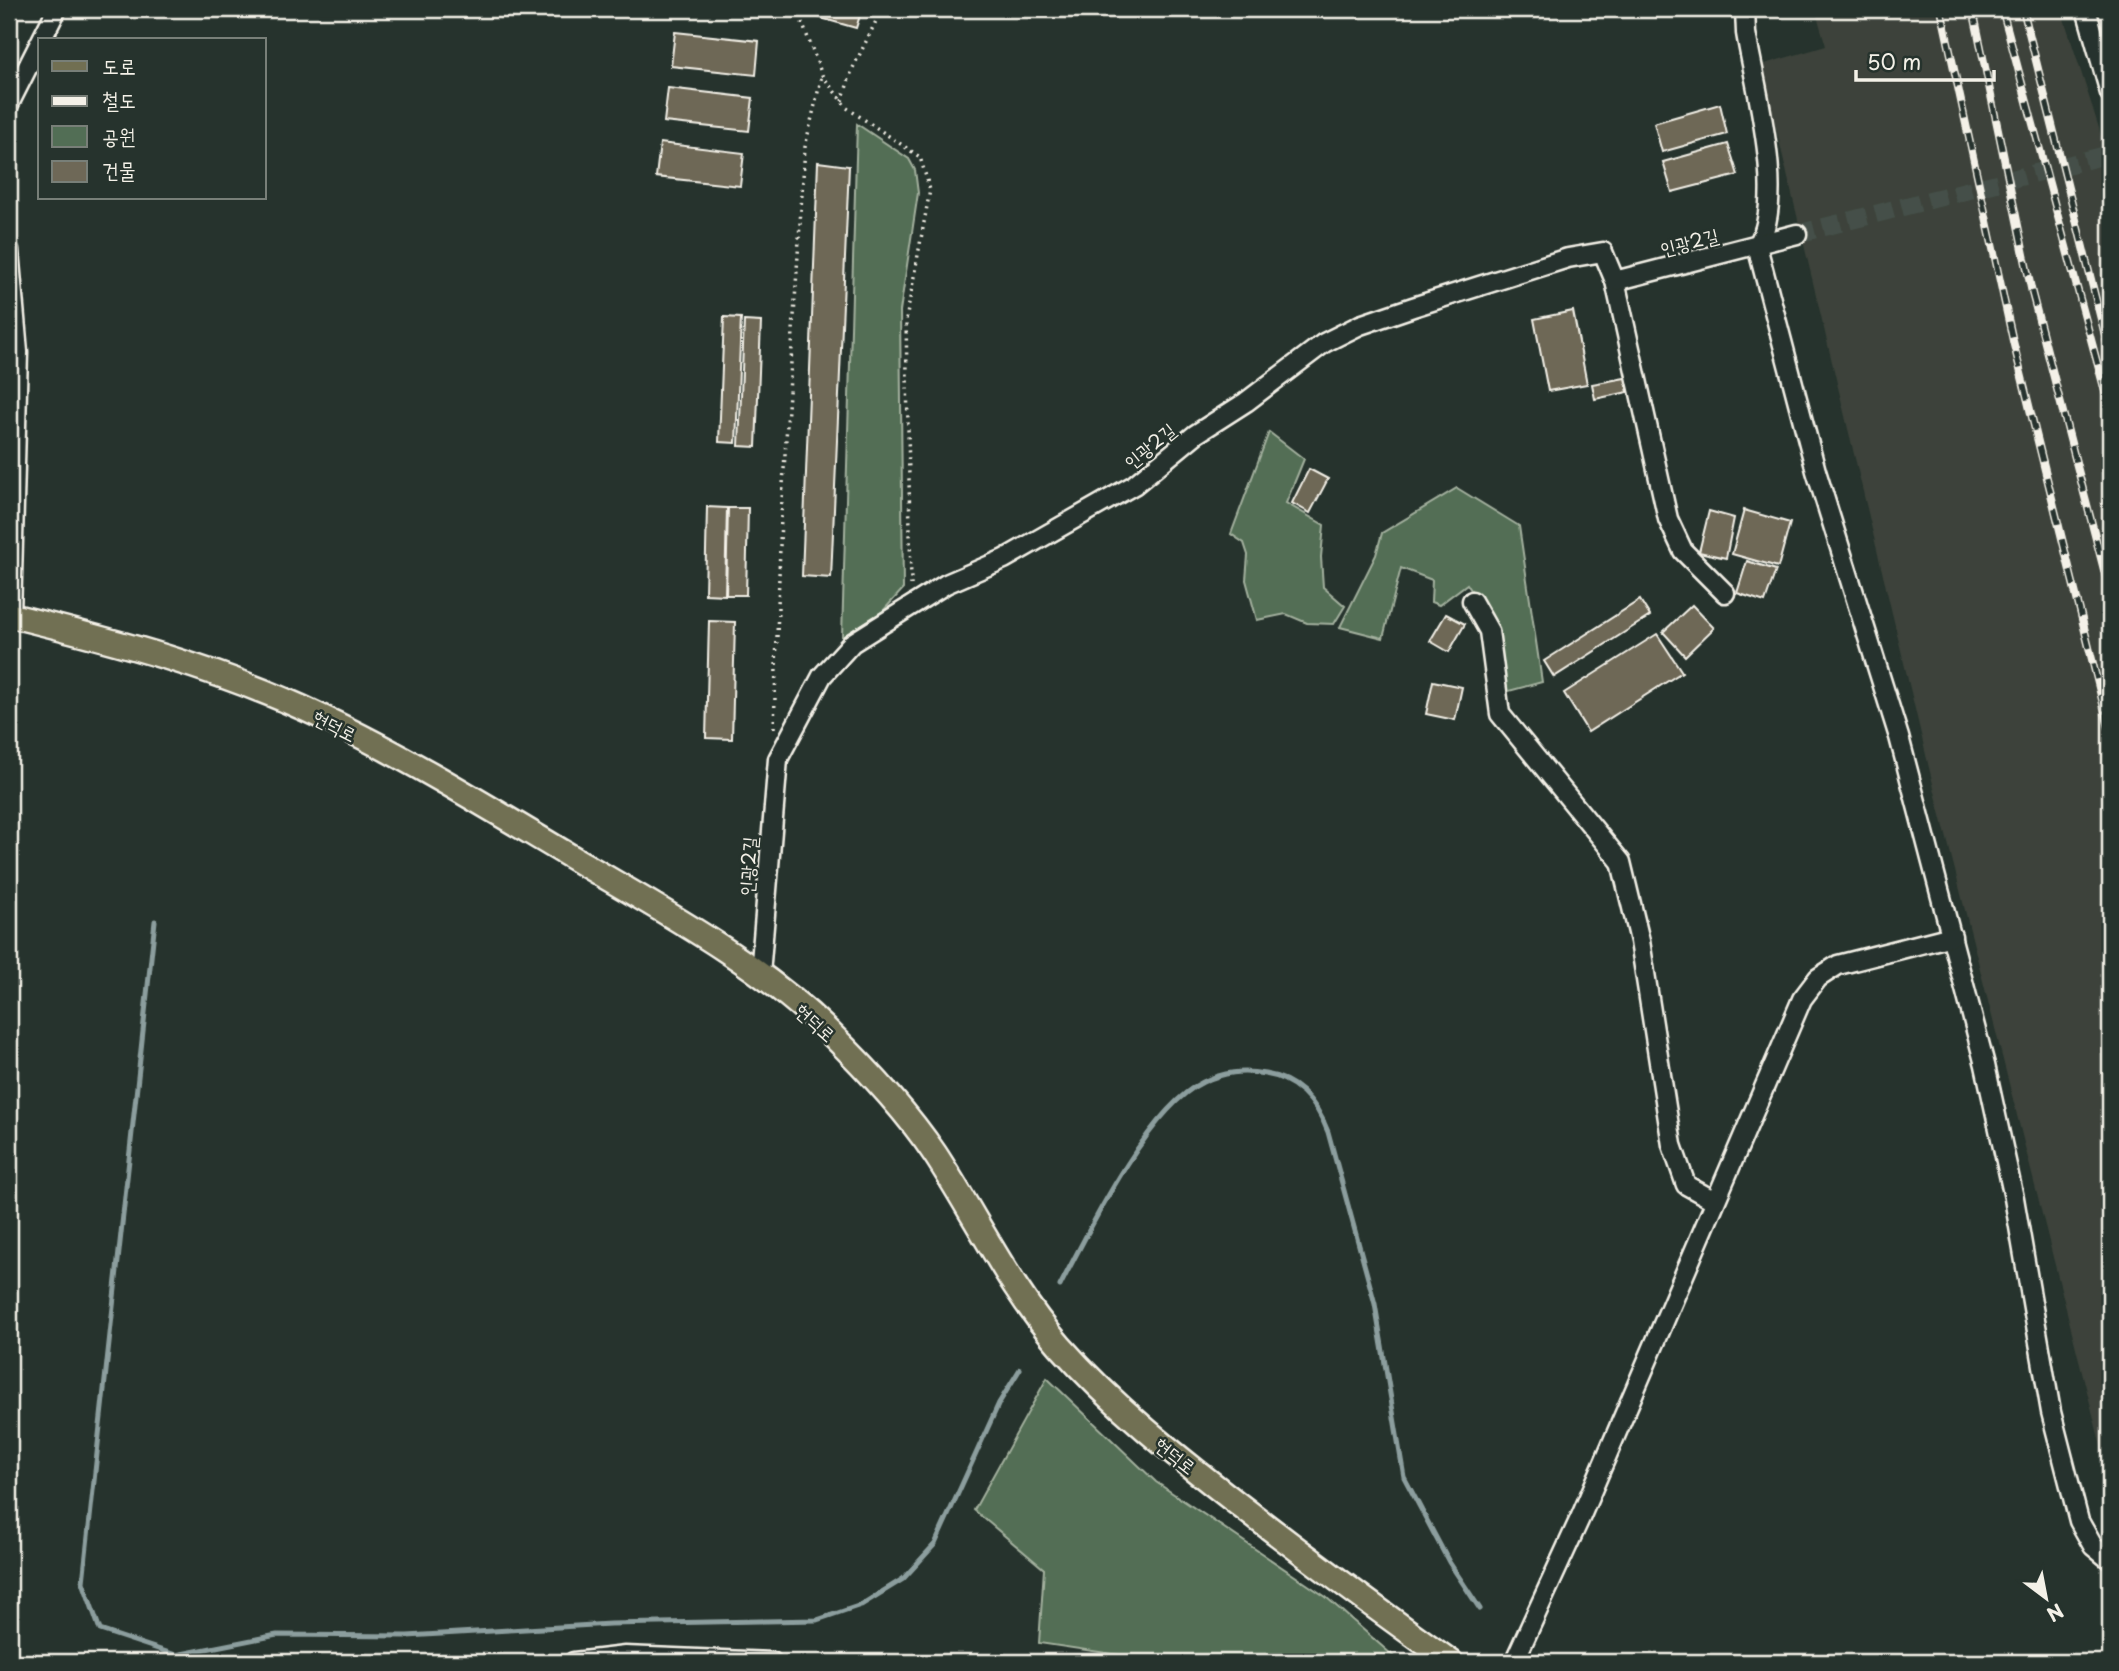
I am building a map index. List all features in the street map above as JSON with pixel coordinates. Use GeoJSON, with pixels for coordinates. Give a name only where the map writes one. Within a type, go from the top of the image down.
{"type":"FeatureCollection","features":[{"type":"Feature","properties":{"kind":"main road","name":"현덕로"},"geometry":{"type":"LineString","coordinates":[[10,615],[162,656],[233,679],[322,717],[458,790],[613,881],[760,974],[824,1028],[880,1085],[933,1152],[998,1260],[1058,1344],[1139,1427],[1339,1582],[1451,1662]]}},
{"type":"Feature","properties":{"kind":"street"},"geometry":{"type":"LineString","coordinates":[[42,38],[57,9]]}},
{"type":"Feature","properties":{"kind":"street"},"geometry":{"type":"LineString","coordinates":[[1745,9],[1746,33],[1770,181],[1769,217],[1766,232],[1757,246],[1816,471],[1899,737],[1952,936],[2014,1198],[2051,1412],[2079,1521],[2093,1546],[2110,1560]]}},
{"type":"Feature","properties":{"kind":"street"},"geometry":{"type":"LineString","coordinates":[[2086,9],[2110,93]]}},
{"type":"Feature","properties":{"kind":"street"},"geometry":{"type":"LineString","coordinates":[[9,104],[38,47]]}},
{"type":"Feature","properties":{"kind":"street","name":"인광2길"},"geometry":{"type":"LineString","coordinates":[[760,974],[778,759],[822,676],[852,643],[946,584],[1004,559],[1134,485],[1196,434],[1246,402],[1324,343],[1360,325],[1567,258],[1604,252],[1615,281],[1797,234]]}},
{"type":"Feature","properties":{"kind":"street"},"geometry":{"type":"LineString","coordinates":[[9,250],[18,352],[10,615]]}},
{"type":"Feature","properties":{"kind":"street"},"geometry":{"type":"LineString","coordinates":[[1615,281],[1668,519],[1683,551],[1725,593]]}},
{"type":"Feature","properties":{"kind":"street"},"geometry":{"type":"LineString","coordinates":[[1472,601],[1489,631],[1500,714],[1621,862],[1640,941],[1672,1145],[1686,1185],[1713,1200]]}},
{"type":"Feature","properties":{"kind":"street"},"geometry":{"type":"LineString","coordinates":[[1514,1662],[1581,1516],[1713,1200],[1802,999],[1818,978],[1838,965],[1866,955],[1952,936]]}},
{"type":"Feature","properties":{"kind":"street"},"geometry":{"type":"LineString","coordinates":[[574,1662],[625,1656],[772,1662]]}},
{"type":"Feature","properties":{"kind":"path"},"geometry":{"type":"LineString","coordinates":[[797,9],[822,75],[847,108],[920,157],[930,190],[906,320],[911,605]]}},
{"type":"Feature","properties":{"kind":"path"},"geometry":{"type":"LineString","coordinates":[[842,101],[852,70],[882,9]]}},
{"type":"Feature","properties":{"kind":"path"},"geometry":{"type":"LineString","coordinates":[[778,759],[774,726],[781,516],[805,147],[822,75]]}},
{"type":"Feature","properties":{"kind":"shaded area"},"geometry":{"type":"Polygon","coordinates":[[[1815,9],[2061,9],[2099,128],[2110,176],[2110,1482],[1931,776],[1761,65],[1826,46],[1815,9]]]}},
{"type":"Feature","properties":{"kind":"green space"},"geometry":{"type":"Polygon","coordinates":[[[857,124],[909,159],[915,170],[918,193],[900,311],[903,589],[883,611],[842,637],[857,124]]]}},
{"type":"Feature","properties":{"kind":"green space"},"geometry":{"type":"Polygon","coordinates":[[[1269,432],[1304,459],[1286,503],[1324,525],[1321,557],[1323,587],[1345,606],[1334,624],[1307,623],[1286,614],[1257,620],[1246,580],[1248,555],[1244,543],[1231,534],[1269,432]]]}},
{"type":"Feature","properties":{"kind":"green space"},"geometry":{"type":"Polygon","coordinates":[[[1457,488],[1519,526],[1542,682],[1505,692],[1493,624],[1467,584],[1439,605],[1431,602],[1432,580],[1401,568],[1383,638],[1340,627],[1376,555],[1382,533],[1457,488]]]}},
{"type":"Feature","properties":{"kind":"green space"},"geometry":{"type":"Polygon","coordinates":[[[1047,1378],[1156,1482],[1326,1597],[1400,1662],[1166,1662],[1039,1643],[1044,1569],[974,1510],[1047,1378]]]}},
{"type":"Feature","properties":{"kind":"building"},"geometry":{"type":"Polygon","coordinates":[[[809,9],[862,9],[856,28],[807,14],[809,9]]]}},
{"type":"Feature","properties":{"kind":"building"},"geometry":{"type":"Polygon","coordinates":[[[675,32],[759,41],[756,75],[671,66],[675,32]]]}},
{"type":"Feature","properties":{"kind":"building"},"geometry":{"type":"Polygon","coordinates":[[[668,88],[753,98],[749,131],[664,122],[668,88]]]}},
{"type":"Feature","properties":{"kind":"building"},"geometry":{"type":"Polygon","coordinates":[[[1720,104],[1727,134],[1662,152],[1654,123],[1720,104]]]}},
{"type":"Feature","properties":{"kind":"building"},"geometry":{"type":"Polygon","coordinates":[[[660,143],[744,153],[740,186],[656,177],[660,143]]]}},
{"type":"Feature","properties":{"kind":"building"},"geometry":{"type":"Polygon","coordinates":[[[1728,144],[1738,175],[1672,192],[1663,162],[1728,144]]]}},
{"type":"Feature","properties":{"kind":"building"},"geometry":{"type":"Polygon","coordinates":[[[818,162],[849,166],[831,578],[802,576],[818,162]]]}},
{"type":"Feature","properties":{"kind":"building"},"geometry":{"type":"Polygon","coordinates":[[[1573,311],[1587,384],[1548,391],[1534,319],[1573,311]]]}},
{"type":"Feature","properties":{"kind":"building"},"geometry":{"type":"Polygon","coordinates":[[[724,317],[741,318],[736,443],[719,442],[724,317]]]}},
{"type":"Feature","properties":{"kind":"building"},"geometry":{"type":"Polygon","coordinates":[[[744,321],[761,322],[756,447],[739,446],[744,321]]]}},
{"type":"Feature","properties":{"kind":"building"},"geometry":{"type":"Polygon","coordinates":[[[1625,378],[1628,392],[1595,399],[1592,384],[1625,378]]]}},
{"type":"Feature","properties":{"kind":"building"},"geometry":{"type":"Polygon","coordinates":[[[1309,469],[1328,479],[1310,513],[1292,503],[1309,469]]]}},
{"type":"Feature","properties":{"kind":"building"},"geometry":{"type":"Polygon","coordinates":[[[707,507],[727,508],[725,595],[705,594],[707,507]]]}},
{"type":"Feature","properties":{"kind":"building"},"geometry":{"type":"Polygon","coordinates":[[[728,508],[748,508],[746,595],[726,595],[728,508]]]}},
{"type":"Feature","properties":{"kind":"building"},"geometry":{"type":"Polygon","coordinates":[[[1744,510],[1790,523],[1778,567],[1732,554],[1744,510]]]}},
{"type":"Feature","properties":{"kind":"building"},"geometry":{"type":"Polygon","coordinates":[[[1709,511],[1734,518],[1726,558],[1699,552],[1709,511]]]}},
{"type":"Feature","properties":{"kind":"building"},"geometry":{"type":"Polygon","coordinates":[[[1747,561],[1776,570],[1765,602],[1737,593],[1747,561]]]}},
{"type":"Feature","properties":{"kind":"building"},"geometry":{"type":"Polygon","coordinates":[[[1640,600],[1650,616],[1554,677],[1544,661],[1640,600]]]}},
{"type":"Feature","properties":{"kind":"building"},"geometry":{"type":"Polygon","coordinates":[[[1692,605],[1714,628],[1685,656],[1663,632],[1692,605]]]}},
{"type":"Feature","properties":{"kind":"building"},"geometry":{"type":"Polygon","coordinates":[[[1446,614],[1465,624],[1449,652],[1430,641],[1446,614]]]}},
{"type":"Feature","properties":{"kind":"building"},"geometry":{"type":"Polygon","coordinates":[[[709,621],[735,622],[732,739],[706,738],[709,621]]]}},
{"type":"Feature","properties":{"kind":"building"},"geometry":{"type":"Polygon","coordinates":[[[1657,634],[1682,672],[1588,732],[1564,693],[1657,634]]]}},
{"type":"Feature","properties":{"kind":"building"},"geometry":{"type":"Polygon","coordinates":[[[1433,681],[1462,687],[1455,720],[1426,714],[1433,681]]]}},
{"type":"Feature","properties":{"kind":"waterway"},"geometry":{"type":"LineString","coordinates":[[155,921],[83,1582],[100,1630],[176,1655],[277,1635],[407,1636],[610,1624],[817,1620],[861,1605],[903,1579],[935,1544],[999,1403],[1020,1369]]}},
{"type":"Feature","properties":{"kind":"waterway"},"geometry":{"type":"LineString","coordinates":[[1060,1286],[1121,1174],[1161,1117],[1182,1096],[1203,1082],[1241,1072],[1277,1077],[1297,1087],[1312,1102],[1328,1132],[1375,1304],[1404,1477],[1449,1562],[1480,1609]]}},
{"type":"Feature","properties":{"kind":"tunnel"},"geometry":{"type":"LineString","coordinates":[[1797,234],[2110,154]]}},
{"type":"Feature","properties":{"kind":"railway"},"geometry":{"type":"LineString","coordinates":[[1941,9],[2013,341],[2110,732]]}},
{"type":"Feature","properties":{"kind":"railway"},"geometry":{"type":"LineString","coordinates":[[1973,9],[2032,293],[2110,593]]}},
{"type":"Feature","properties":{"kind":"railway"},"geometry":{"type":"LineString","coordinates":[[2002,9],[2110,410]]}},
{"type":"Feature","properties":{"kind":"railway"},"geometry":{"type":"LineString","coordinates":[[2023,9],[2110,355]]}}]}
